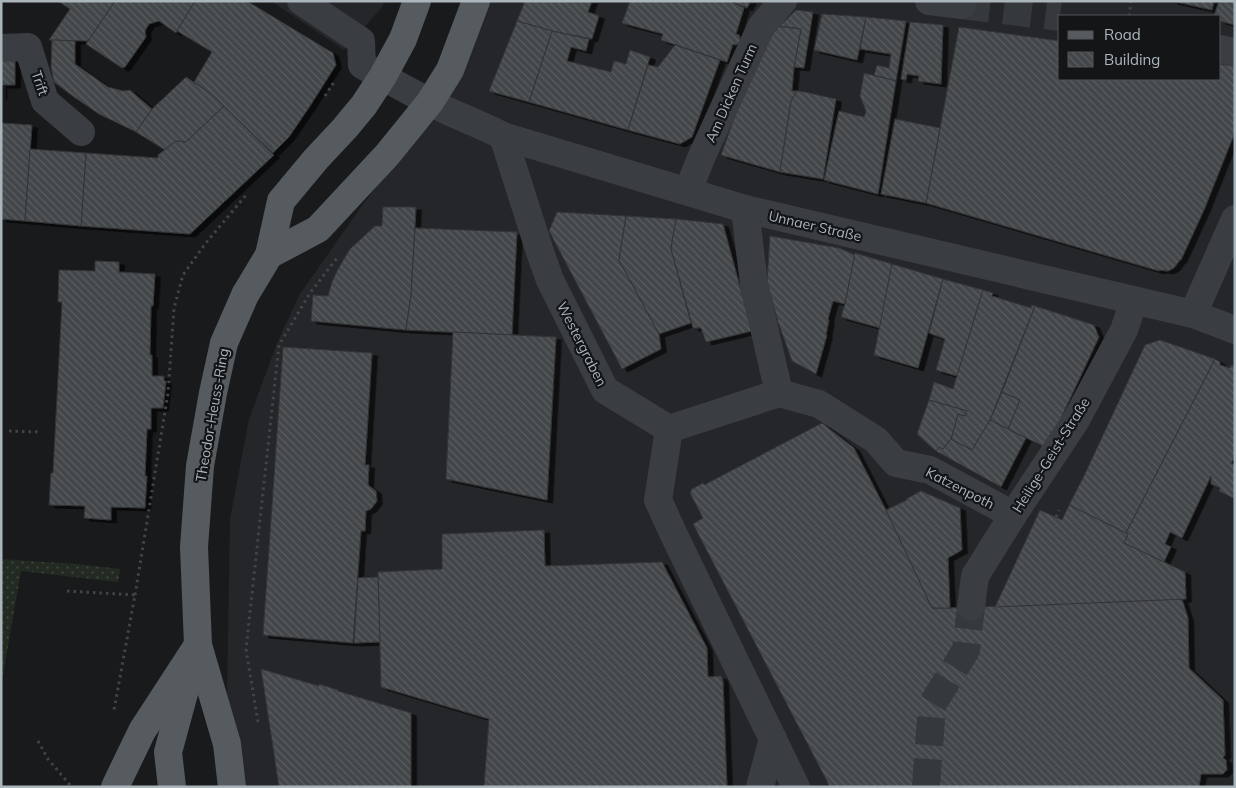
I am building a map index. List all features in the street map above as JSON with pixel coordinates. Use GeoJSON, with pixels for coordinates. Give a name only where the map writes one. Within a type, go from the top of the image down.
{"type":"FeatureCollection","features":[{"type":"Feature","properties":{"kind":"main road","name":"Theodor-Heuss-Ring"},"geometry":{"type":"LineString","coordinates":[[232,787],[227,744],[198,645],[194,547],[200,466],[224,343],[245,295],[269,255],[281,201],[364,105],[394,83],[403,39],[417,1]]}},
{"type":"Feature","properties":{"kind":"main road"},"geometry":{"type":"LineString","coordinates":[[269,255],[318,229],[388,155],[430,102],[450,70],[476,1]]}},
{"type":"Feature","properties":{"kind":"main road","name":"Theodor-Heuss-Ring"},"geometry":{"type":"LineString","coordinates":[[172,787],[168,752],[198,645]]}},
{"type":"Feature","properties":{"kind":"main road"},"geometry":{"type":"LineString","coordinates":[[115,787],[142,731],[198,645]]}},
{"type":"Feature","properties":{"kind":"street","name":"Unnaer Straße"},"geometry":{"type":"LineString","coordinates":[[301,1],[361,41],[362,65],[430,102],[503,136],[745,209],[1193,314],[1235,330]]}},
{"type":"Feature","properties":{"kind":"street","name":"Am Dicken Turm"},"geometry":{"type":"LineString","coordinates":[[688,191],[761,27],[783,1]]}},
{"type":"Feature","properties":{"kind":"street"},"geometry":{"type":"LineString","coordinates":[[929,1],[962,5]]}},
{"type":"Feature","properties":{"kind":"street","name":"Trift"},"geometry":{"type":"LineString","coordinates":[[1,48],[28,47],[45,101],[81,132]]}},
{"type":"Feature","properties":{"kind":"street"},"geometry":{"type":"LineString","coordinates":[[1221,49],[1235,52]]}},
{"type":"Feature","properties":{"kind":"street","name":"Westergraben"},"geometry":{"type":"LineString","coordinates":[[503,136],[550,280],[605,390],[670,429]]}},
{"type":"Feature","properties":{"kind":"street"},"geometry":{"type":"LineString","coordinates":[[745,209],[754,284],[779,393],[670,429],[658,500],[796,787]]}},
{"type":"Feature","properties":{"kind":"street"},"geometry":{"type":"LineString","coordinates":[[1193,314],[1235,219]]}},
{"type":"Feature","properties":{"kind":"street","name":"Heilige-Geist-Straße"},"geometry":{"type":"LineString","coordinates":[[971,607],[975,576],[1076,420],[1124,330],[1134,301]]}},
{"type":"Feature","properties":{"kind":"street","name":"Katzenpoth"},"geometry":{"type":"LineString","coordinates":[[779,393],[819,404],[876,440],[896,463],[930,470],[1013,515]]}},
{"type":"Feature","properties":{"kind":"street"},"geometry":{"type":"LineString","coordinates":[[760,787],[773,739]]}},
{"type":"Feature","properties":{"kind":"path"},"geometry":{"type":"LineString","coordinates":[[1129,15],[1131,1]]}},
{"type":"Feature","properties":{"kind":"path"},"geometry":{"type":"LineString","coordinates":[[259,728],[246,649],[279,345],[310,293],[339,256]]}},
{"type":"Feature","properties":{"kind":"path"},"geometry":{"type":"LineString","coordinates":[[9,431],[40,432]]}},
{"type":"Feature","properties":{"kind":"path"},"geometry":{"type":"LineString","coordinates":[[67,591],[135,595],[114,712]]}},
{"type":"Feature","properties":{"kind":"path"},"geometry":{"type":"LineString","coordinates":[[38,741],[48,759],[74,787]]}},
{"type":"Feature","properties":{"kind":"shaded area"},"geometry":{"type":"Polygon","coordinates":[[[271,1],[384,1],[383,6],[344,50],[271,1]]]}},
{"type":"Feature","properties":{"kind":"shaded area"},"geometry":{"type":"Polygon","coordinates":[[[490,1],[1235,1],[1235,787],[235,787],[227,698],[230,519],[249,419],[277,343],[300,294],[363,204],[412,141],[457,76],[490,1]]]}},
{"type":"Feature","properties":{"kind":"shaded area"},"geometry":{"type":"Polygon","coordinates":[[[1,559],[120,569],[118,582],[21,571],[1,686],[1,559]]]}},
{"type":"Feature","properties":{"kind":"building"},"geometry":{"type":"Polygon","coordinates":[[[58,1],[115,1],[88,41],[49,40],[70,9],[58,1]]]}},
{"type":"Feature","properties":{"kind":"building"},"geometry":{"type":"Polygon","coordinates":[[[115,1],[195,1],[176,33],[159,21],[149,24],[145,31],[146,37],[125,67],[122,68],[86,44],[115,1]]]}},
{"type":"Feature","properties":{"kind":"building"},"geometry":{"type":"Polygon","coordinates":[[[195,1],[247,1],[333,53],[336,65],[289,137],[273,153],[210,93],[194,82],[212,52],[177,31],[195,1]]]}},
{"type":"Feature","properties":{"kind":"building"},"geometry":{"type":"Polygon","coordinates":[[[525,1],[592,1],[588,12],[599,16],[592,39],[552,31],[517,21],[525,1]]]}},
{"type":"Feature","properties":{"kind":"building"},"geometry":{"type":"Polygon","coordinates":[[[630,1],[731,1],[744,8],[736,34],[740,37],[740,43],[733,44],[727,62],[661,40],[663,34],[622,23],[630,1]]]}},
{"type":"Feature","properties":{"kind":"building"},"geometry":{"type":"Polygon","coordinates":[[[731,1],[751,1],[747,8],[731,1]]]}},
{"type":"Feature","properties":{"kind":"building"},"geometry":{"type":"Polygon","coordinates":[[[1172,1],[1214,1],[1212,10],[1172,1]]]}},
{"type":"Feature","properties":{"kind":"building"},"geometry":{"type":"Polygon","coordinates":[[[1219,1],[1235,1],[1235,25],[1221,21],[1221,15],[1214,15],[1219,1]]]}},
{"type":"Feature","properties":{"kind":"building"},"geometry":{"type":"Polygon","coordinates":[[[796,10],[813,12],[804,68],[794,67],[801,29],[780,26],[796,10]]]}},
{"type":"Feature","properties":{"kind":"building"},"geometry":{"type":"Polygon","coordinates":[[[822,14],[866,17],[857,60],[814,50],[822,14]]]}},
{"type":"Feature","properties":{"kind":"building"},"geometry":{"type":"Polygon","coordinates":[[[866,17],[906,21],[896,81],[874,75],[877,65],[889,68],[891,54],[860,49],[866,17]]]}},
{"type":"Feature","properties":{"kind":"building"},"geometry":{"type":"Polygon","coordinates":[[[517,21],[552,31],[529,102],[489,91],[517,21]]]}},
{"type":"Feature","properties":{"kind":"building"},"geometry":{"type":"Polygon","coordinates":[[[910,22],[943,25],[941,84],[918,81],[919,76],[907,74],[906,80],[901,79],[910,22]]]}},
{"type":"Feature","properties":{"kind":"building"},"geometry":{"type":"Polygon","coordinates":[[[776,26],[801,29],[792,91],[797,91],[791,101],[780,172],[721,155],[756,57],[776,26]]]}},
{"type":"Feature","properties":{"kind":"building"},"geometry":{"type":"Polygon","coordinates":[[[959,27],[1058,41],[1058,80],[1221,80],[1221,64],[1235,66],[1235,132],[1204,210],[1181,260],[1174,268],[1168,271],[1159,271],[926,203],[959,27]]]}},
{"type":"Feature","properties":{"kind":"building"},"geometry":{"type":"Polygon","coordinates":[[[552,31],[589,39],[586,51],[571,47],[567,61],[611,72],[614,61],[626,64],[630,50],[650,57],[628,130],[529,102],[552,31]]]}},
{"type":"Feature","properties":{"kind":"building"},"geometry":{"type":"Polygon","coordinates":[[[52,40],[75,41],[75,64],[108,87],[123,91],[130,90],[152,109],[136,132],[99,114],[54,82],[51,67],[52,40]]]}},
{"type":"Feature","properties":{"kind":"building"},"geometry":{"type":"Polygon","coordinates":[[[675,45],[720,60],[692,137],[680,144],[628,130],[648,65],[658,67],[675,45]]]}},
{"type":"Feature","properties":{"kind":"building"},"geometry":{"type":"Polygon","coordinates":[[[1,55],[15,55],[15,85],[1,85],[1,55]]]}},
{"type":"Feature","properties":{"kind":"building"},"geometry":{"type":"Polygon","coordinates":[[[864,73],[896,81],[878,194],[824,180],[839,111],[864,117],[866,111],[860,96],[864,73]]]}},
{"type":"Feature","properties":{"kind":"building"},"geometry":{"type":"Polygon","coordinates":[[[186,77],[210,93],[224,106],[186,142],[176,141],[165,150],[136,132],[152,109],[186,77]]]}},
{"type":"Feature","properties":{"kind":"building"},"geometry":{"type":"Polygon","coordinates":[[[797,91],[836,99],[823,179],[780,172],[791,101],[797,91]]]}},
{"type":"Feature","properties":{"kind":"building"},"geometry":{"type":"Polygon","coordinates":[[[224,106],[274,155],[190,234],[81,226],[86,153],[158,158],[158,155],[176,141],[186,142],[224,106]]]}},
{"type":"Feature","properties":{"kind":"building"},"geometry":{"type":"Polygon","coordinates":[[[895,119],[940,128],[926,203],[881,194],[895,119]]]}},
{"type":"Feature","properties":{"kind":"building"},"geometry":{"type":"Polygon","coordinates":[[[1,123],[32,125],[25,221],[1,219],[1,123]]]}},
{"type":"Feature","properties":{"kind":"building"},"geometry":{"type":"Polygon","coordinates":[[[30,149],[86,153],[81,226],[25,221],[30,149]]]}},
{"type":"Feature","properties":{"kind":"building"},"geometry":{"type":"Polygon","coordinates":[[[383,207],[416,207],[411,296],[406,330],[311,321],[313,295],[328,296],[338,269],[350,249],[375,226],[382,226],[383,207]]]}},
{"type":"Feature","properties":{"kind":"building"},"geometry":{"type":"Polygon","coordinates":[[[557,212],[626,216],[619,260],[659,334],[661,349],[622,369],[549,231],[557,212]]]}},
{"type":"Feature","properties":{"kind":"building"},"geometry":{"type":"Polygon","coordinates":[[[626,216],[676,219],[671,249],[691,323],[659,334],[619,260],[626,216]]]}},
{"type":"Feature","properties":{"kind":"building"},"geometry":{"type":"Polygon","coordinates":[[[676,219],[723,224],[752,331],[706,342],[701,328],[693,328],[671,249],[676,219]]]}},
{"type":"Feature","properties":{"kind":"building"},"geometry":{"type":"Polygon","coordinates":[[[415,228],[517,232],[512,335],[406,330],[411,296],[415,228]]]}},
{"type":"Feature","properties":{"kind":"building"},"geometry":{"type":"Polygon","coordinates":[[[770,236],[839,248],[855,255],[845,304],[833,301],[828,319],[827,335],[816,374],[792,361],[778,322],[767,282],[770,236]]]}},
{"type":"Feature","properties":{"kind":"building"},"geometry":{"type":"Polygon","coordinates":[[[855,253],[892,264],[880,328],[841,317],[855,253]]]}},
{"type":"Feature","properties":{"kind":"building"},"geometry":{"type":"Polygon","coordinates":[[[95,261],[119,262],[119,272],[155,274],[153,306],[151,306],[150,355],[152,355],[152,376],[164,376],[164,381],[166,381],[163,408],[151,408],[151,429],[147,429],[145,508],[111,507],[111,520],[84,518],[85,506],[49,505],[51,473],[53,473],[62,302],[58,302],[59,270],[95,271],[95,261]]]}},
{"type":"Feature","properties":{"kind":"building"},"geometry":{"type":"Polygon","coordinates":[[[892,264],[943,279],[918,368],[874,355],[892,264]]]}},
{"type":"Feature","properties":{"kind":"building"},"geometry":{"type":"Polygon","coordinates":[[[943,279],[983,290],[957,376],[936,370],[945,339],[929,333],[943,279]]]}},
{"type":"Feature","properties":{"kind":"building"},"geometry":{"type":"Polygon","coordinates":[[[983,290],[993,293],[992,296],[1031,308],[1031,305],[1035,306],[990,420],[972,450],[951,439],[958,414],[965,416],[967,411],[929,400],[934,382],[953,389],[983,290]]]}},
{"type":"Feature","properties":{"kind":"building"},"geometry":{"type":"Polygon","coordinates":[[[1035,306],[1094,325],[1099,337],[1047,448],[1008,429],[1020,400],[1002,392],[1035,306]]]}},
{"type":"Feature","properties":{"kind":"building"},"geometry":{"type":"Polygon","coordinates":[[[453,332],[556,337],[547,500],[446,479],[453,332]]]}},
{"type":"Feature","properties":{"kind":"building"},"geometry":{"type":"Polygon","coordinates":[[[1160,340],[1215,359],[1126,533],[1069,505],[1145,345],[1160,340]]]}},
{"type":"Feature","properties":{"kind":"building"},"geometry":{"type":"Polygon","coordinates":[[[283,347],[372,353],[365,465],[369,465],[368,485],[376,491],[377,501],[371,509],[366,511],[365,531],[361,531],[353,643],[263,635],[283,347]]]}},
{"type":"Feature","properties":{"kind":"building"},"geometry":{"type":"Polygon","coordinates":[[[1215,359],[1220,362],[1220,365],[1230,368],[1231,365],[1235,366],[1235,457],[1231,463],[1235,465],[1235,499],[1219,491],[1220,488],[1211,484],[1211,476],[1182,538],[1170,532],[1165,544],[1171,547],[1164,562],[1124,543],[1128,534],[1126,533],[1215,359]]]}},
{"type":"Feature","properties":{"kind":"building"},"geometry":{"type":"Polygon","coordinates":[[[1002,392],[1020,400],[1008,429],[990,420],[1002,392]]]}},
{"type":"Feature","properties":{"kind":"building"},"geometry":{"type":"Polygon","coordinates":[[[929,400],[967,411],[965,416],[958,414],[951,439],[943,449],[939,447],[936,451],[917,434],[929,400]]]}},
{"type":"Feature","properties":{"kind":"building"},"geometry":{"type":"Polygon","coordinates":[[[990,420],[1026,438],[1001,487],[936,451],[939,447],[943,449],[951,439],[972,450],[990,420]]]}},
{"type":"Feature","properties":{"kind":"building"},"geometry":{"type":"Polygon","coordinates":[[[822,423],[854,448],[886,510],[932,608],[1182,599],[1188,618],[1189,668],[1223,700],[1225,755],[1223,758],[1226,760],[1227,770],[1223,774],[1201,774],[1199,787],[830,787],[693,524],[703,518],[690,493],[692,489],[703,483],[704,485],[822,423]]]}},
{"type":"Feature","properties":{"kind":"building"},"geometry":{"type":"Polygon","coordinates":[[[921,491],[960,508],[962,550],[948,558],[950,608],[932,608],[886,510],[921,491]]]}},
{"type":"Feature","properties":{"kind":"building"},"geometry":{"type":"Polygon","coordinates":[[[1069,505],[1128,534],[1124,543],[1185,572],[1186,599],[995,607],[1040,510],[1062,520],[1069,505]]]}},
{"type":"Feature","properties":{"kind":"building"},"geometry":{"type":"Polygon","coordinates":[[[544,530],[545,566],[662,562],[707,648],[708,677],[721,676],[723,681],[727,787],[484,787],[489,719],[381,687],[378,572],[442,569],[442,534],[544,530]]]}},
{"type":"Feature","properties":{"kind":"building"},"geometry":{"type":"Polygon","coordinates":[[[378,577],[380,642],[354,643],[358,578],[378,577]]]}},
{"type":"Feature","properties":{"kind":"building"},"geometry":{"type":"Polygon","coordinates":[[[261,669],[319,686],[319,684],[411,713],[411,787],[279,787],[261,669]]]}},
{"type":"Feature","properties":{"kind":"tunnel"},"geometry":{"type":"LineString","coordinates":[[962,5],[1058,17]]}},
{"type":"Feature","properties":{"kind":"tunnel"},"geometry":{"type":"LineString","coordinates":[[926,787],[932,705],[966,650],[971,607]]}}]}
